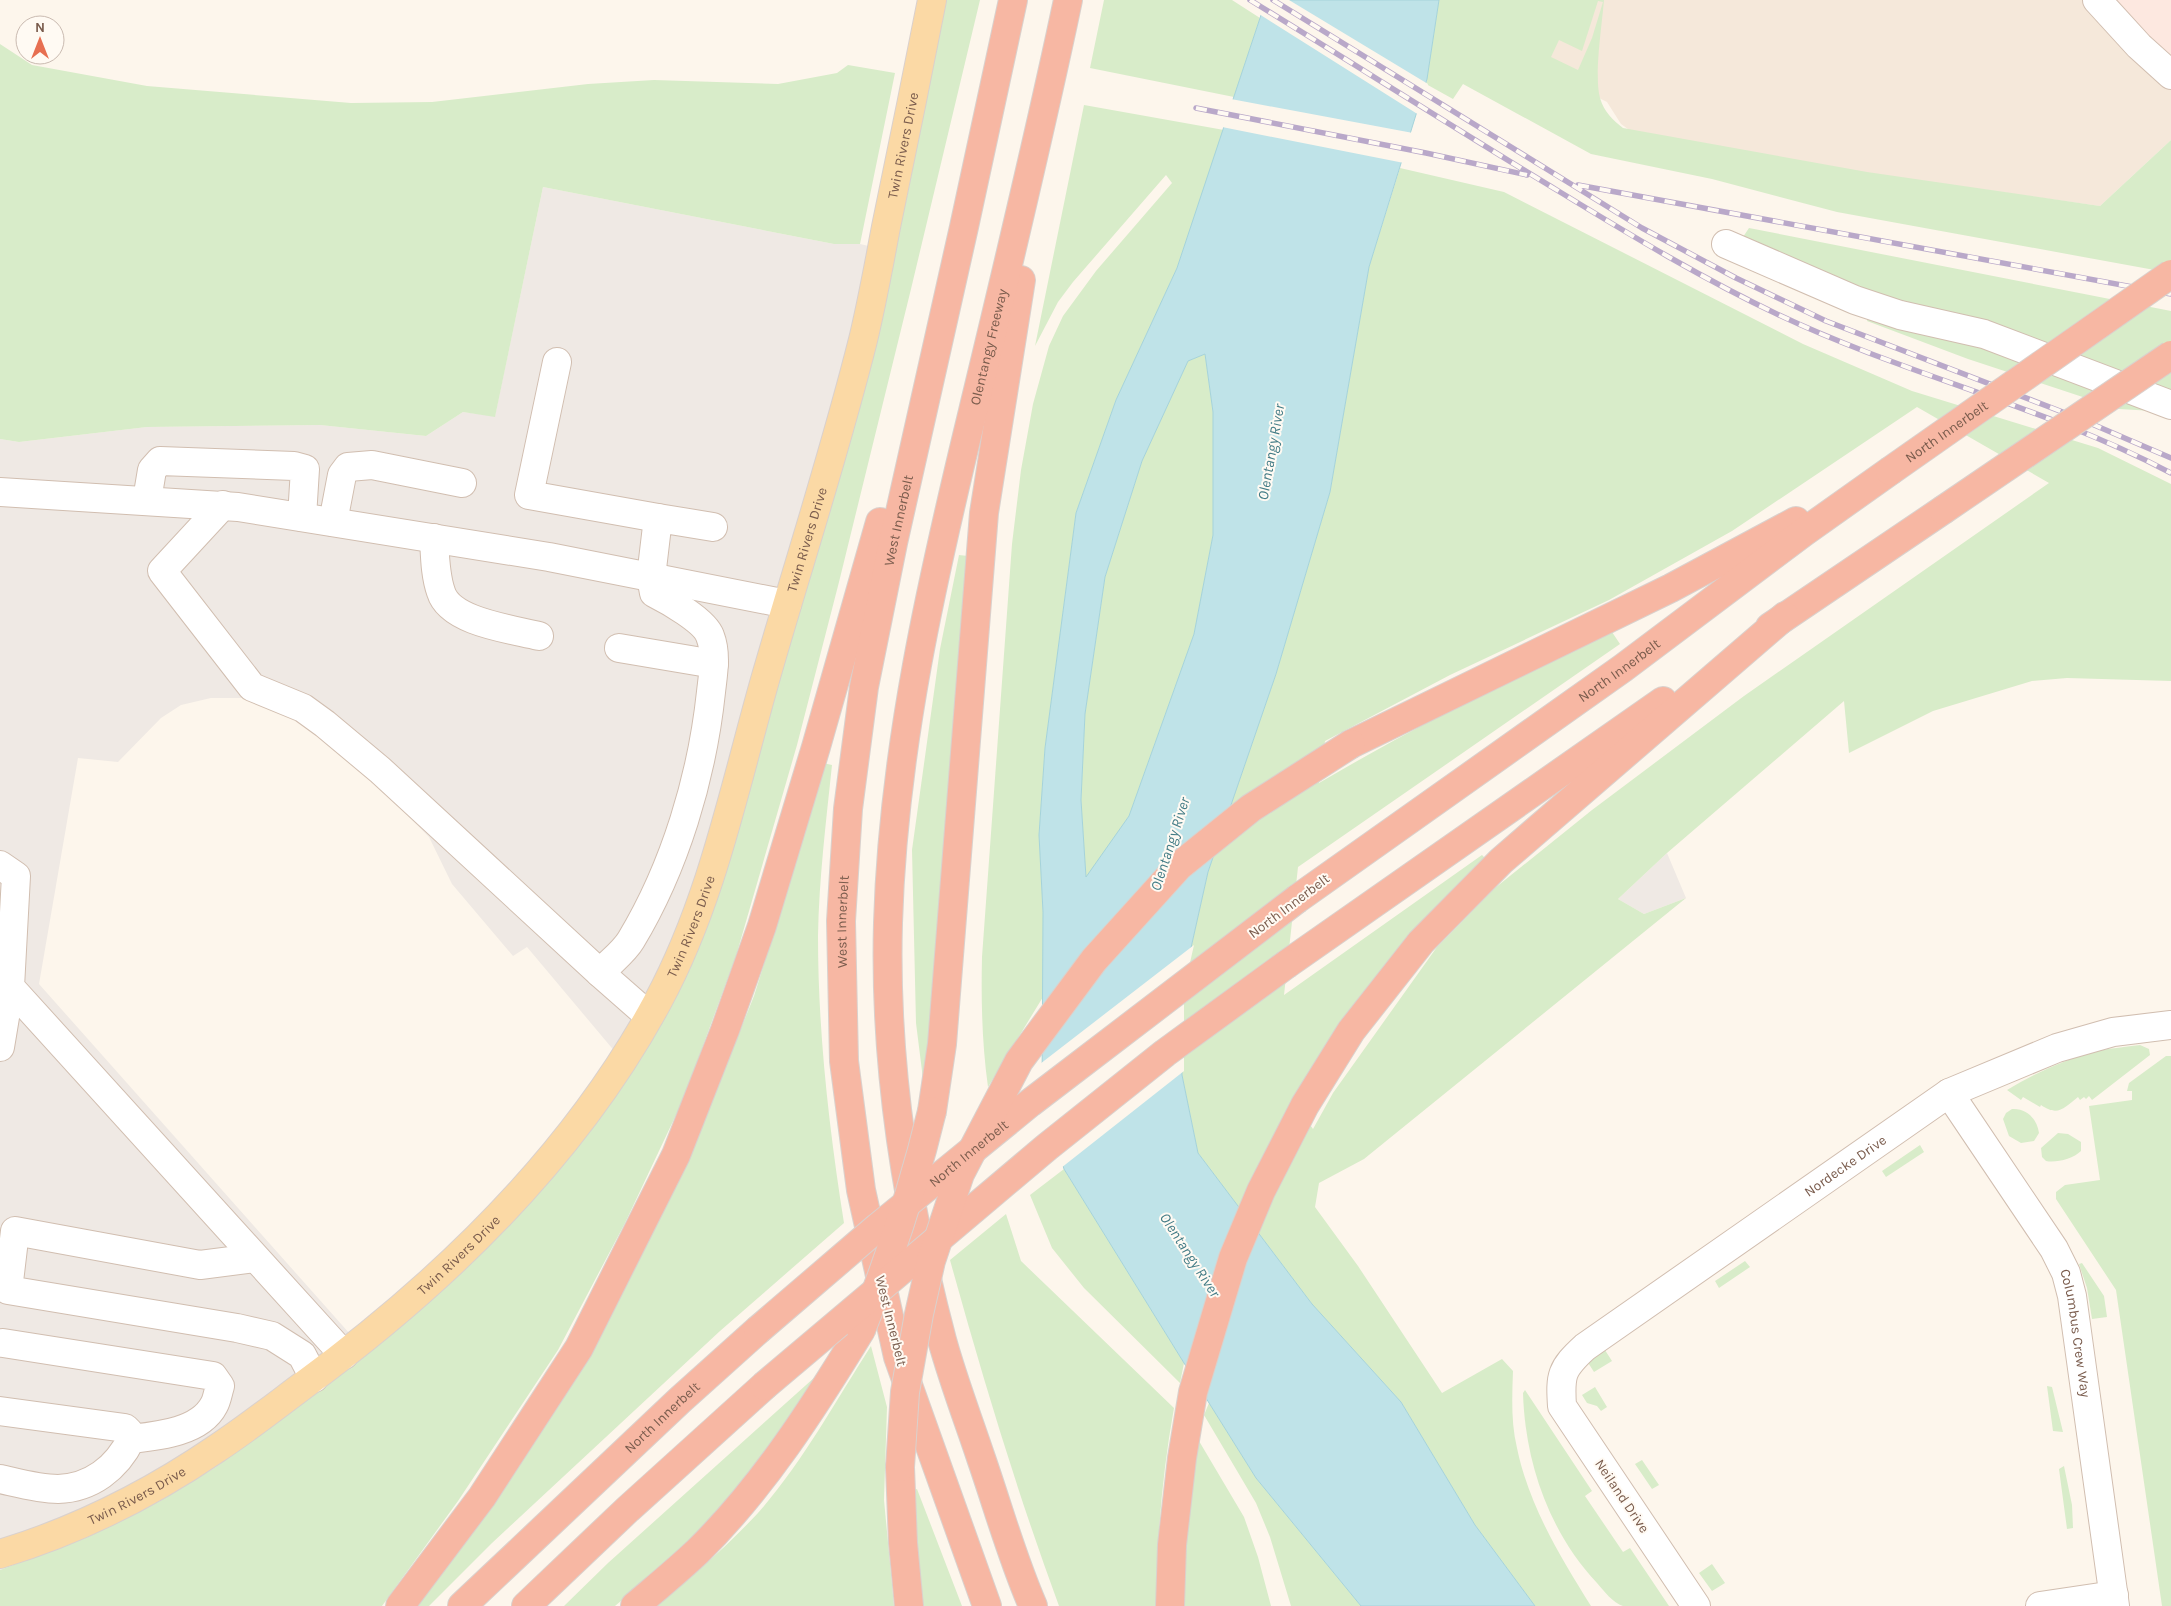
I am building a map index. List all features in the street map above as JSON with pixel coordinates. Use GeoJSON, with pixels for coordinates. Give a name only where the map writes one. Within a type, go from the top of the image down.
{"type":"FeatureCollection","features":[{"type":"Feature","properties":{"kind":"highway"},"geometry":{"type":"LineString","coordinates":[[400,1606],[482,1497],[579,1348],[676,1156],[725,1030],[762,926],[816,746],[964,228],[1013,0]]}},
{"type":"Feature","properties":{"kind":"highway","name":"Olentangy Freeway"},"geometry":{"type":"LineString","coordinates":[[1032,1606],[943,1344],[923,1264],[907,1182],[891,1058],[887,989],[888,922],[900,760],[938,552],[1040,132],[1068,0]]}},
{"type":"Feature","properties":{"kind":"highway"},"geometry":{"type":"LineString","coordinates":[[635,1606],[699,1550],[755,1486],[813,1408],[861,1330],[885,1270],[921,1157],[932,1111],[942,1044],[984,513],[1020,285],[1040,132]]}},
{"type":"Feature","properties":{"kind":"highway","name":"West Innerbelt"},"geometry":{"type":"LineString","coordinates":[[964,228],[893,543],[864,687],[848,809],[841,920],[844,1062],[861,1190],[898,1357],[987,1606]]}},
{"type":"Feature","properties":{"kind":"highway","name":"North Innerbelt"},"geometry":{"type":"LineString","coordinates":[[462,1606],[680,1400],[758,1330],[878,1226],[1030,1104],[1297,899],[1623,668],[1804,532],[2171,274]]}},
{"type":"Feature","properties":{"kind":"highway"},"geometry":{"type":"LineString","coordinates":[[526,1606],[628,1509],[764,1386],[1047,1147],[1165,1053],[1287,964],[1785,616],[2171,355]]}},
{"type":"Feature","properties":{"kind":"highway"},"geometry":{"type":"LineString","coordinates":[[909,1606],[903,1543],[900,1467],[905,1392],[931,1261],[960,1174],[1019,1062],[1094,960],[1179,866],[1251,808],[1351,744],[1671,588],[1890,471]]}},
{"type":"Feature","properties":{"kind":"highway"},"geometry":{"type":"LineString","coordinates":[[1170,1606],[1172,1545],[1182,1458],[1193,1392],[1234,1258],[1261,1191],[1305,1104],[1351,1031],[1421,942],[1502,861],[1785,616]]}},
{"type":"Feature","properties":{"kind":"main road","name":"Twin Rivers Drive"},"geometry":{"type":"LineString","coordinates":[[0,1554],[97,1517],[168,1479],[216,1449],[314,1378],[403,1307],[460,1257],[559,1148],[619,1066],[649,1016],[683,950],[719,850],[788,604],[823,489],[864,335],[932,0]]}},
{"type":"Feature","properties":{"kind":"street"},"geometry":{"type":"LineString","coordinates":[[2098,0],[2139,46],[2171,75]]}},
{"type":"Feature","properties":{"kind":"street"},"geometry":{"type":"LineString","coordinates":[[1726,244],[1855,300],[1900,315],[1984,334],[2171,405]]}},
{"type":"Feature","properties":{"kind":"street"},"geometry":{"type":"LineString","coordinates":[[557,362],[529,495],[713,527]]}},
{"type":"Feature","properties":{"kind":"street"},"geometry":{"type":"LineString","coordinates":[[147,500],[152,470],[160,461],[294,466],[305,469],[302,517]]}},
{"type":"Feature","properties":{"kind":"street"},"geometry":{"type":"LineString","coordinates":[[334,522],[342,475],[348,467],[372,465],[462,483]]}},
{"type":"Feature","properties":{"kind":"street"},"geometry":{"type":"LineString","coordinates":[[0,492],[223,505],[549,557],[788,604]]}},
{"type":"Feature","properties":{"kind":"street"},"geometry":{"type":"LineString","coordinates":[[223,505],[162,571],[252,687],[303,708],[325,724],[380,770],[649,1016]]}},
{"type":"Feature","properties":{"kind":"street"},"geometry":{"type":"LineString","coordinates":[[600,973],[630,942],[661,884],[680,832],[707,734],[714,664],[710,635],[681,607],[654,593],[651,577],[658,518]]}},
{"type":"Feature","properties":{"kind":"street"},"geometry":{"type":"LineString","coordinates":[[434,538],[441,593],[452,609],[468,617],[538,636]]}},
{"type":"Feature","properties":{"kind":"street"},"geometry":{"type":"LineString","coordinates":[[619,648],[714,664]]}},
{"type":"Feature","properties":{"kind":"street"},"geometry":{"type":"LineString","coordinates":[[0,865],[16,876],[10,987],[0,1047]]}},
{"type":"Feature","properties":{"kind":"street"},"geometry":{"type":"LineString","coordinates":[[10,987],[344,1355]]}},
{"type":"Feature","properties":{"kind":"street","name":"Nordecke Drive"},"geometry":{"type":"LineString","coordinates":[[1560,1381],[1570,1361],[1585,1347],[1949,1093],[2056,1048],[2113,1032],[2171,1025]]}},
{"type":"Feature","properties":{"kind":"street","name":"Columbus Crew Way"},"geometry":{"type":"LineString","coordinates":[[1949,1093],[2054,1250],[2066,1273],[2072,1296],[2114,1601]]}},
{"type":"Feature","properties":{"kind":"street"},"geometry":{"type":"LineString","coordinates":[[255,1258],[200,1264],[15,1231],[8,1290],[237,1328],[272,1336],[302,1355],[314,1378]]}},
{"type":"Feature","properties":{"kind":"street"},"geometry":{"type":"LineString","coordinates":[[3,1343],[213,1376],[220,1386],[214,1406],[197,1423],[168,1434],[131,1439]]}},
{"type":"Feature","properties":{"kind":"street","name":"Neiland Drive"},"geometry":{"type":"LineString","coordinates":[[1560,1381],[1562,1406],[1696,1606]]}},
{"type":"Feature","properties":{"kind":"street"},"geometry":{"type":"LineString","coordinates":[[0,1411],[125,1428],[130,1432],[131,1439],[114,1465],[98,1478],[77,1486],[58,1489],[0,1479]]}},
{"type":"Feature","properties":{"kind":"street"},"geometry":{"type":"LineString","coordinates":[[2040,1606],[2114,1601]]}},
{"type":"Feature","properties":{"kind":"shaded area"},"geometry":{"type":"Polygon","coordinates":[[[1507,0],[2097,0],[2171,77],[2171,140],[2100,206],[1646,142],[1621,124],[1607,102],[1541,69],[1507,0]]]}},
{"type":"Feature","properties":{"kind":"shaded area"},"geometry":{"type":"Polygon","coordinates":[[[2097,0],[2171,0],[2171,77],[2097,0]]]}},
{"type":"Feature","properties":{"kind":"shaded area"},"geometry":{"type":"Polygon","coordinates":[[[543,187],[834,244],[860,244],[895,252],[866,382],[823,534],[772,700],[632,1072],[527,947],[513,956],[452,884],[429,837],[332,739],[282,709],[247,698],[211,698],[181,705],[161,718],[118,762],[78,758],[39,984],[366,1352],[216,1467],[160,1501],[88,1537],[0,1570],[0,439],[19,442],[147,427],[320,425],[426,436],[463,412],[495,416],[543,187]]]}},
{"type":"Feature","properties":{"kind":"shaded area"},"geometry":{"type":"Polygon","coordinates":[[[1667,853],[1686,898],[1644,914],[1618,899],[1667,853]]]}},
{"type":"Feature","properties":{"kind":"green space"},"geometry":{"type":"Polygon","coordinates":[[[946,0],[980,0],[911,289],[797,745],[736,956],[683,1100],[625,1223],[558,1350],[458,1501],[382,1606],[0,1606],[0,1570],[88,1537],[160,1501],[216,1467],[307,1398],[524,1208],[587,1134],[632,1072],[772,700],[823,534],[866,382],[908,192],[946,0]]]}},
{"type":"Feature","properties":{"kind":"green space"},"geometry":{"type":"Polygon","coordinates":[[[1104,0],[1232,0],[1260,18],[1234,97],[1090,68],[1104,0]]]}},
{"type":"Feature","properties":{"kind":"green space"},"geometry":{"type":"Polygon","coordinates":[[[1439,0],[1604,0],[1598,64],[1598,88],[1606,112],[1623,128],[1867,172],[2100,206],[2171,140],[2171,273],[1837,212],[1712,179],[1591,154],[1463,84],[1453,99],[1426,84],[1439,0]],[[1598,1],[1582,51],[1559,40],[1551,57],[1578,70],[1592,38],[1603,2],[1598,1]]]}},
{"type":"Feature","properties":{"kind":"green space"},"geometry":{"type":"Polygon","coordinates":[[[0,44],[15,54],[15,65],[32,65],[147,86],[351,103],[432,102],[588,84],[654,80],[778,84],[837,73],[848,65],[895,73],[860,244],[834,244],[543,187],[495,417],[463,412],[426,436],[320,425],[147,427],[19,442],[0,439],[0,44]]]}},
{"type":"Feature","properties":{"kind":"green space"},"geometry":{"type":"Polygon","coordinates":[[[1084,105],[1224,130],[1177,268],[1116,400],[1076,513],[1045,748],[1039,835],[1043,912],[1043,997],[988,1087],[982,1022],[982,957],[1012,544],[1021,470],[1033,404],[1049,346],[1063,316],[1096,271],[1172,183],[1166,175],[1073,282],[1058,302],[1035,346],[1084,105]]]}},
{"type":"Feature","properties":{"kind":"green space"},"geometry":{"type":"Polygon","coordinates":[[[1400,168],[1504,192],[1803,344],[1912,391],[2098,448],[2171,484],[2171,681],[2067,678],[2032,681],[1933,711],[1849,753],[1844,701],[1667,853],[1618,899],[1644,914],[1686,898],[1364,1159],[1319,1183],[1315,1207],[1358,1266],[1442,1393],[1502,1359],[1513,1371],[1513,1420],[1522,1469],[1547,1530],[1591,1606],[1535,1606],[1475,1525],[1401,1402],[1312,1304],[1198,1153],[1182,1075],[1182,988],[1208,872],[1276,674],[1330,492],[1369,267],[1400,168]],[[1917,407],[1732,531],[1609,600],[1450,675],[1325,741],[1319,783],[1391,742],[1464,704],[1612,632],[1620,644],[1298,867],[1284,995],[1482,855],[1487,860],[1305,1079],[1292,1099],[1313,1129],[1333,1093],[1437,947],[1495,888],[1592,810],[1744,696],[2049,483],[1917,407]]]}},
{"type":"Feature","properties":{"kind":"green space"},"geometry":{"type":"Polygon","coordinates":[[[1749,228],[2171,311],[2171,395],[1903,309],[1741,240],[1749,228]]]}},
{"type":"Feature","properties":{"kind":"green space"},"geometry":{"type":"Polygon","coordinates":[[[1869,312],[1991,342],[2170,412],[2119,409],[1968,359],[1867,321],[1869,312]]]}},
{"type":"Feature","properties":{"kind":"green space"},"geometry":{"type":"Polygon","coordinates":[[[1205,354],[1213,412],[1213,535],[1194,634],[1129,816],[1086,878],[1081,800],[1085,714],[1105,577],[1142,461],[1188,361],[1205,354]]]}},
{"type":"Feature","properties":{"kind":"green space"},"geometry":{"type":"Polygon","coordinates":[[[959,555],[968,556],[943,910],[924,1087],[916,1023],[912,850],[940,649],[959,555]]]}},
{"type":"Feature","properties":{"kind":"green space"},"geometry":{"type":"Polygon","coordinates":[[[823,763],[832,765],[823,851],[819,915],[820,1008],[829,1116],[844,1223],[720,1331],[492,1543],[429,1606],[414,1606],[698,1136],[754,996],[787,890],[823,763]]]}},
{"type":"Feature","properties":{"kind":"green space"},"geometry":{"type":"Polygon","coordinates":[[[2140,1045],[2149,1049],[2150,1055],[2092,1100],[2089,1096],[2086,1099],[2084,1097],[2080,1100],[2078,1097],[2069,1105],[2056,1111],[2041,1105],[2040,1107],[2023,1097],[2021,1100],[2007,1090],[2062,1062],[2097,1051],[2140,1045]]]}},
{"type":"Feature","properties":{"kind":"green space"},"geometry":{"type":"Polygon","coordinates":[[[2166,1056],[2171,1056],[2171,1606],[2162,1606],[2116,1290],[2056,1199],[2056,1192],[2065,1185],[2100,1180],[2089,1106],[2132,1100],[2132,1091],[2127,1091],[2129,1083],[2166,1056]]]}},
{"type":"Feature","properties":{"kind":"green space"},"geometry":{"type":"Polygon","coordinates":[[[2012,1109],[2027,1112],[2034,1119],[2039,1133],[2034,1141],[2021,1143],[2009,1136],[2003,1119],[2006,1113],[2012,1109]]]}},
{"type":"Feature","properties":{"kind":"green space"},"geometry":{"type":"Polygon","coordinates":[[[2058,1133],[2068,1134],[2081,1142],[2081,1151],[2064,1160],[2046,1161],[2042,1157],[2041,1148],[2058,1133]]]}},
{"type":"Feature","properties":{"kind":"green space"},"geometry":{"type":"Polygon","coordinates":[[[1920,1145],[1924,1152],[1886,1177],[1882,1171],[1920,1145]]]}},
{"type":"Feature","properties":{"kind":"green space"},"geometry":{"type":"Polygon","coordinates":[[[1064,1169],[1184,1363],[1180,1383],[1084,1288],[1052,1248],[1030,1195],[1064,1169]]]}},
{"type":"Feature","properties":{"kind":"green space"},"geometry":{"type":"Polygon","coordinates":[[[1006,1214],[1021,1261],[1174,1408],[1161,1507],[1156,1606],[1059,1606],[1001,1434],[950,1260],[1006,1214]]]}},
{"type":"Feature","properties":{"kind":"green space"},"geometry":{"type":"Polygon","coordinates":[[[1745,1261],[1750,1267],[1719,1288],[1715,1281],[1745,1261]]]}},
{"type":"Feature","properties":{"kind":"green space"},"geometry":{"type":"Polygon","coordinates":[[[2082,1263],[2104,1296],[2107,1317],[2092,1319],[2087,1288],[2079,1264],[2082,1263]]]}},
{"type":"Feature","properties":{"kind":"green space"},"geometry":{"type":"Polygon","coordinates":[[[871,1346],[887,1407],[884,1500],[894,1606],[657,1606],[734,1537],[774,1494],[818,1432],[871,1346]]]}},
{"type":"Feature","properties":{"kind":"green space"},"geometry":{"type":"Polygon","coordinates":[[[1603,1347],[1612,1361],[1594,1372],[1587,1361],[1603,1347]]]}},
{"type":"Feature","properties":{"kind":"green space"},"geometry":{"type":"Polygon","coordinates":[[[825,1368],[783,1432],[752,1474],[715,1515],[676,1553],[615,1606],[564,1606],[608,1563],[825,1368]]]}},
{"type":"Feature","properties":{"kind":"green space"},"geometry":{"type":"Polygon","coordinates":[[[2047,1386],[2052,1387],[2063,1432],[2053,1431],[2047,1386]]]}},
{"type":"Feature","properties":{"kind":"green space"},"geometry":{"type":"Polygon","coordinates":[[[1595,1387],[1607,1407],[1601,1411],[1597,1406],[1587,1403],[1582,1395],[1595,1387]]]}},
{"type":"Feature","properties":{"kind":"green space"},"geometry":{"type":"Polygon","coordinates":[[[1525,1390],[1592,1491],[1585,1496],[1623,1552],[1630,1548],[1669,1606],[1623,1606],[1616,1602],[1580,1563],[1565,1541],[1553,1519],[1535,1470],[1525,1419],[1523,1393],[1525,1390]]]}},
{"type":"Feature","properties":{"kind":"green space"},"geometry":{"type":"Polygon","coordinates":[[[1209,1403],[1256,1478],[1361,1606],[1291,1606],[1270,1537],[1256,1503],[1204,1415],[1209,1403]]]}},
{"type":"Feature","properties":{"kind":"green space"},"geometry":{"type":"Polygon","coordinates":[[[1199,1441],[1244,1517],[1258,1557],[1271,1606],[1181,1606],[1185,1523],[1199,1441]]]}},
{"type":"Feature","properties":{"kind":"green space"},"geometry":{"type":"Polygon","coordinates":[[[1642,1460],[1659,1485],[1652,1489],[1635,1464],[1642,1460]]]}},
{"type":"Feature","properties":{"kind":"green space"},"geometry":{"type":"Polygon","coordinates":[[[2064,1466],[2072,1505],[2073,1528],[2067,1529],[2059,1469],[2064,1466]]]}},
{"type":"Feature","properties":{"kind":"green space"},"geometry":{"type":"Polygon","coordinates":[[[917,1489],[962,1606],[920,1606],[911,1491],[917,1489]]]}},
{"type":"Feature","properties":{"kind":"green space"},"geometry":{"type":"Polygon","coordinates":[[[1712,1564],[1725,1583],[1712,1591],[1699,1573],[1712,1564]]]}},
{"type":"Feature","properties":{"kind":"water","name":"Olentangy River"},"geometry":{"type":"Polygon","coordinates":[[[1266,0],[1439,0],[1427,79],[1369,267],[1330,492],[1276,674],[1208,872],[1182,988],[1182,1075],[1198,1153],[1312,1304],[1401,1402],[1475,1525],[1535,1606],[1361,1606],[1256,1478],[1184,1363],[1064,1169],[1042,1095],[1043,912],[1039,835],[1045,748],[1076,513],[1116,400],[1177,268],[1266,0]],[[1205,354],[1188,361],[1142,461],[1105,577],[1085,714],[1081,800],[1086,877],[1129,816],[1194,634],[1213,535],[1213,412],[1205,354]]]}},
{"type":"Feature","properties":{"kind":"pier"},"geometry":{"type":"Polygon","coordinates":[[[1264,0],[1289,0],[1428,84],[1419,115],[1259,14],[1264,0]]]}},
{"type":"Feature","properties":{"kind":"pier"},"geometry":{"type":"Polygon","coordinates":[[[1231,99],[1413,133],[1404,163],[1222,127],[1231,99]]]}},
{"type":"Feature","properties":{"kind":"pier"},"geometry":{"type":"Polygon","coordinates":[[[1194,945],[1184,989],[1184,1071],[1061,1168],[1039,1095],[1040,1064],[1194,945]]]}},
{"type":"Feature","properties":{"kind":"railway"},"geometry":{"type":"LineString","coordinates":[[1250,0],[1614,225],[1695,272],[1751,301],[1779,315],[1876,356],[2075,429],[2171,473]]}},
{"type":"Feature","properties":{"kind":"railway"},"geometry":{"type":"LineString","coordinates":[[1273,0],[1642,228],[1736,278],[1826,321],[2078,418],[2171,458]]}},
{"type":"Feature","properties":{"kind":"railway"},"geometry":{"type":"LineString","coordinates":[[1196,108],[1426,153],[1527,175]]}},
{"type":"Feature","properties":{"kind":"railway"},"geometry":{"type":"LineString","coordinates":[[1578,185],[2171,294]]}}]}
